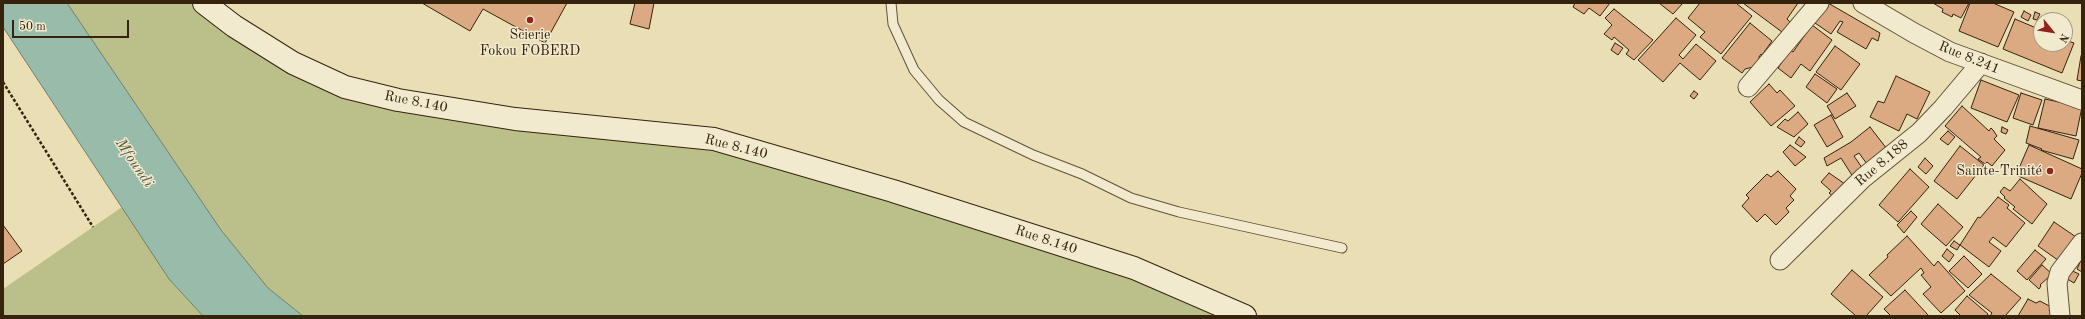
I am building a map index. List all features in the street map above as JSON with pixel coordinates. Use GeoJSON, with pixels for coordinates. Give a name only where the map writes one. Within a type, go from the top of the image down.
{"type":"FeatureCollection","features":[{"type":"Feature","properties":{"kind":"main road","name":"Rue 8.140"},"geometry":{"type":"LineString","coordinates":[[204,3],[234,26],[293,63],[345,87],[398,100],[515,119],[714,139],[893,190],[1134,268],[1245,316]]}},
{"type":"Feature","properties":{"kind":"street"},"geometry":{"type":"LineString","coordinates":[[1748,87],[1819,3]]}},
{"type":"Feature","properties":{"kind":"street","name":"Rue 8.241"},"geometry":{"type":"LineString","coordinates":[[1863,3],[1926,40],[1950,52],[2082,100]]}},
{"type":"Feature","properties":{"kind":"street","name":"Rue 8.188"},"geometry":{"type":"LineString","coordinates":[[1780,260],[1863,178],[1919,133],[1948,103],[1981,63]]}},
{"type":"Feature","properties":{"kind":"street"},"geometry":{"type":"LineString","coordinates":[[2060,316],[2057,283],[2060,272],[2082,244]]}},
{"type":"Feature","properties":{"kind":"lane"},"geometry":{"type":"LineString","coordinates":[[891,3],[893,24],[914,70],[939,100],[964,122],[1033,155],[1082,174],[1131,198],[1180,212],[1342,248]]}},
{"type":"Feature","properties":{"kind":"path"},"geometry":{"type":"LineString","coordinates":[[3,82],[92,227]]}},
{"type":"Feature","properties":{"kind":"green space"},"geometry":{"type":"Polygon","coordinates":[[[67,3],[204,3],[345,87],[714,139],[1245,316],[303,316],[268,288],[221,230],[67,3]]]}},
{"type":"Feature","properties":{"kind":"green space"},"geometry":{"type":"Polygon","coordinates":[[[122,207],[169,279],[203,316],[3,316],[3,289],[122,207]]]}},
{"type":"Feature","properties":{"kind":"water","name":"Mfoundi"},"geometry":{"type":"Polygon","coordinates":[[[3,3],[67,3],[221,230],[268,288],[303,316],[203,316],[169,279],[3,27],[3,3]]]}},
{"type":"Feature","properties":{"kind":"building","name":"Scierie Fokou FOBERD"},"geometry":{"type":"Polygon","coordinates":[[[422,3],[567,3],[545,43],[483,9],[470,31],[422,3]]]}},
{"type":"Feature","properties":{"kind":"building"},"geometry":{"type":"Polygon","coordinates":[[[635,3],[654,3],[649,29],[630,24],[635,3]]]}},
{"type":"Feature","properties":{"kind":"building"},"geometry":{"type":"Polygon","coordinates":[[[1575,3],[1610,3],[1600,16],[1589,8],[1584,14],[1573,7],[1575,3]]]}},
{"type":"Feature","properties":{"kind":"building"},"geometry":{"type":"Polygon","coordinates":[[[1659,3],[1683,3],[1673,14],[1659,3]]]}},
{"type":"Feature","properties":{"kind":"building"},"geometry":{"type":"Polygon","coordinates":[[[1700,3],[1736,3],[1752,16],[1721,54],[1700,37],[1705,32],[1688,18],[1700,3]]]}},
{"type":"Feature","properties":{"kind":"building"},"geometry":{"type":"Polygon","coordinates":[[[1743,3],[1798,3],[1787,19],[1793,25],[1786,35],[1743,3]]]}},
{"type":"Feature","properties":{"kind":"building"},"geometry":{"type":"Polygon","coordinates":[[[1828,3],[1880,33],[1878,41],[1872,38],[1866,49],[1837,32],[1843,22],[1840,21],[1831,34],[1815,23],[1828,3]]]}},
{"type":"Feature","properties":{"kind":"building"},"geometry":{"type":"Polygon","coordinates":[[[1933,3],[1969,3],[1961,18],[1953,14],[1952,17],[1942,12],[1943,9],[1933,3]]]}},
{"type":"Feature","properties":{"kind":"building"},"geometry":{"type":"Polygon","coordinates":[[[1970,3],[1993,3],[2014,12],[1998,47],[1959,31],[1970,3]]]}},
{"type":"Feature","properties":{"kind":"building"},"geometry":{"type":"Polygon","coordinates":[[[1614,9],[1653,40],[1634,60],[1626,54],[1629,50],[1614,37],[1612,40],[1604,34],[1612,25],[1605,18],[1614,9]]]}},
{"type":"Feature","properties":{"kind":"building"},"geometry":{"type":"Polygon","coordinates":[[[2024,11],[2031,15],[2028,21],[2021,17],[2024,11]]]}},
{"type":"Feature","properties":{"kind":"building"},"geometry":{"type":"Polygon","coordinates":[[[1676,18],[1696,35],[1679,55],[1683,59],[1696,44],[1716,61],[1700,80],[1680,63],[1663,82],[1638,60],[1676,18]]]}},
{"type":"Feature","properties":{"kind":"building"},"geometry":{"type":"Polygon","coordinates":[[[2015,19],[2033,27],[2033,52],[2070,52],[2062,73],[2003,49],[2015,19]]]}},
{"type":"Feature","properties":{"kind":"building"},"geometry":{"type":"Polygon","coordinates":[[[1750,23],[1772,41],[1759,57],[1759,61],[1753,67],[1745,69],[1742,73],[1722,58],[1750,23]]]}},
{"type":"Feature","properties":{"kind":"building"},"geometry":{"type":"Polygon","coordinates":[[[1812,25],[1832,40],[1810,71],[1801,64],[1791,78],[1778,68],[1790,50],[1793,52],[1812,25]]]}},
{"type":"Feature","properties":{"kind":"building"},"geometry":{"type":"Polygon","coordinates":[[[1615,43],[1623,48],[1618,55],[1611,50],[1615,43]]]}},
{"type":"Feature","properties":{"kind":"building"},"geometry":{"type":"Polygon","coordinates":[[[1835,46],[1860,64],[1841,90],[1816,72],[1835,46]]]}},
{"type":"Feature","properties":{"kind":"building"},"geometry":{"type":"Polygon","coordinates":[[[2082,56],[2082,81],[2077,80],[2082,56]]]}},
{"type":"Feature","properties":{"kind":"building"},"geometry":{"type":"Polygon","coordinates":[[[1815,74],[1837,89],[1827,103],[1806,87],[1815,74]]]}},
{"type":"Feature","properties":{"kind":"building"},"geometry":{"type":"Polygon","coordinates":[[[1896,76],[1930,92],[1917,119],[1907,114],[1899,131],[1870,117],[1878,101],[1884,103],[1896,76]]]}},
{"type":"Feature","properties":{"kind":"building"},"geometry":{"type":"Polygon","coordinates":[[[1981,80],[2019,95],[2007,122],[1971,108],[1981,80]]]}},
{"type":"Feature","properties":{"kind":"building"},"geometry":{"type":"Polygon","coordinates":[[[1769,84],[1777,93],[1780,90],[1795,106],[1771,126],[1750,102],[1769,84]]]}},
{"type":"Feature","properties":{"kind":"building"},"geometry":{"type":"Polygon","coordinates":[[[1694,91],[1698,94],[1694,99],[1690,96],[1694,91]]]}},
{"type":"Feature","properties":{"kind":"building"},"geometry":{"type":"Polygon","coordinates":[[[1847,93],[1856,106],[1835,119],[1827,106],[1847,93]]]}},
{"type":"Feature","properties":{"kind":"building"},"geometry":{"type":"Polygon","coordinates":[[[2021,93],[2042,100],[2033,125],[2013,118],[2021,93]]]}},
{"type":"Feature","properties":{"kind":"building"},"geometry":{"type":"Polygon","coordinates":[[[2045,99],[2082,107],[2076,136],[2038,128],[2045,99]]]}},
{"type":"Feature","properties":{"kind":"building"},"geometry":{"type":"Polygon","coordinates":[[[1962,106],[1989,131],[1991,128],[1993,130],[1997,136],[1994,139],[2005,150],[1992,166],[1987,162],[1985,164],[1978,159],[1981,157],[1945,126],[1962,106]]]}},
{"type":"Feature","properties":{"kind":"building"},"geometry":{"type":"Polygon","coordinates":[[[1798,112],[1808,124],[1794,137],[1777,127],[1785,119],[1788,121],[1798,112]]]}},
{"type":"Feature","properties":{"kind":"building"},"geometry":{"type":"Polygon","coordinates":[[[1831,115],[1843,137],[1827,147],[1814,125],[1831,115]]]}},
{"type":"Feature","properties":{"kind":"building"},"geometry":{"type":"Polygon","coordinates":[[[2030,126],[2079,140],[2073,159],[2041,150],[2042,149],[2026,143],[2030,126]]]}},
{"type":"Feature","properties":{"kind":"building"},"geometry":{"type":"Polygon","coordinates":[[[1870,127],[1887,149],[1867,164],[1859,153],[1854,156],[1865,172],[1855,180],[1841,158],[1827,166],[1824,158],[1851,142],[1870,127]]]}},
{"type":"Feature","properties":{"kind":"building"},"geometry":{"type":"Polygon","coordinates":[[[2002,127],[2008,130],[2006,134],[2001,132],[2002,127]]]}},
{"type":"Feature","properties":{"kind":"building"},"geometry":{"type":"Polygon","coordinates":[[[1948,131],[1955,137],[1948,145],[1940,139],[1948,131]]]}},
{"type":"Feature","properties":{"kind":"building"},"geometry":{"type":"Polygon","coordinates":[[[1799,137],[1805,142],[1801,147],[1795,143],[1799,137]]]}},
{"type":"Feature","properties":{"kind":"building"},"geometry":{"type":"Polygon","coordinates":[[[1790,145],[1806,157],[1795,166],[1783,152],[1790,145]]]}},
{"type":"Feature","properties":{"kind":"building","name":"Sainte-Trinité"},"geometry":{"type":"Polygon","coordinates":[[[2029,145],[2082,169],[2082,173],[2071,199],[2016,175],[2029,145]]]}},
{"type":"Feature","properties":{"kind":"building"},"geometry":{"type":"Polygon","coordinates":[[[1960,146],[1984,165],[1957,199],[1934,181],[1960,146]]]}},
{"type":"Feature","properties":{"kind":"building"},"geometry":{"type":"Polygon","coordinates":[[[1925,158],[1933,166],[1926,174],[1918,167],[1925,158]]]}},
{"type":"Feature","properties":{"kind":"building"},"geometry":{"type":"Polygon","coordinates":[[[1910,169],[1929,187],[1898,222],[1879,205],[1910,169]]]}},
{"type":"Feature","properties":{"kind":"building"},"geometry":{"type":"Polygon","coordinates":[[[1778,171],[1796,189],[1790,196],[1794,200],[1786,208],[1789,212],[1776,225],[1765,214],[1757,222],[1742,206],[1749,198],[1746,195],[1767,174],[1771,177],[1778,171]]]}},
{"type":"Feature","properties":{"kind":"building"},"geometry":{"type":"Polygon","coordinates":[[[1829,173],[1848,186],[1836,199],[1829,193],[1831,191],[1821,182],[1829,173]]]}},
{"type":"Feature","properties":{"kind":"building"},"geometry":{"type":"Polygon","coordinates":[[[2020,179],[2047,204],[2032,224],[2013,209],[2015,207],[2004,198],[2005,197],[2000,192],[2004,187],[2010,191],[2020,179]]]}},
{"type":"Feature","properties":{"kind":"building"},"geometry":{"type":"Polygon","coordinates":[[[1998,197],[2009,205],[2007,208],[2025,223],[2006,247],[1993,237],[1989,242],[2001,251],[1989,267],[1960,245],[1978,217],[1980,218],[1998,197]]]}},
{"type":"Feature","properties":{"kind":"building"},"geometry":{"type":"Polygon","coordinates":[[[1938,204],[1963,227],[1946,246],[1921,224],[1938,204]]]}},
{"type":"Feature","properties":{"kind":"building"},"geometry":{"type":"Polygon","coordinates":[[[1911,211],[1917,217],[1904,233],[1897,225],[1911,211]]]}},
{"type":"Feature","properties":{"kind":"building"},"geometry":{"type":"Polygon","coordinates":[[[2054,222],[2079,239],[2062,263],[2038,246],[2054,222]]]}},
{"type":"Feature","properties":{"kind":"building"},"geometry":{"type":"Polygon","coordinates":[[[3,225],[22,251],[3,264],[3,225]]]}},
{"type":"Feature","properties":{"kind":"building"},"geometry":{"type":"Polygon","coordinates":[[[1907,236],[1934,266],[1938,261],[1965,291],[1941,313],[1923,294],[1931,287],[1921,275],[1924,273],[1921,268],[1891,296],[1869,275],[1907,236]]]}},
{"type":"Feature","properties":{"kind":"building"},"geometry":{"type":"Polygon","coordinates":[[[1954,241],[1960,245],[1957,250],[1950,246],[1954,241]]]}},
{"type":"Feature","properties":{"kind":"building"},"geometry":{"type":"Polygon","coordinates":[[[1947,249],[1954,255],[1949,262],[1942,256],[1947,249]]]}},
{"type":"Feature","properties":{"kind":"building"},"geometry":{"type":"Polygon","coordinates":[[[2035,250],[2046,259],[2027,280],[2017,271],[2035,250]]]}},
{"type":"Feature","properties":{"kind":"building"},"geometry":{"type":"Polygon","coordinates":[[[1964,256],[1982,274],[1968,288],[1949,271],[1964,256]]]}},
{"type":"Feature","properties":{"kind":"building"},"geometry":{"type":"Polygon","coordinates":[[[2082,258],[2082,272],[2077,269],[2082,258]]]}},
{"type":"Feature","properties":{"kind":"building"},"geometry":{"type":"Polygon","coordinates":[[[2042,265],[2052,274],[2040,285],[2041,286],[2039,289],[2029,280],[2042,265]]]}},
{"type":"Feature","properties":{"kind":"building"},"geometry":{"type":"Polygon","coordinates":[[[2068,269],[2079,274],[2074,283],[2064,277],[2068,269]]]}},
{"type":"Feature","properties":{"kind":"building"},"geometry":{"type":"Polygon","coordinates":[[[1852,270],[1883,297],[1866,316],[1856,316],[1831,294],[1852,270]]]}},
{"type":"Feature","properties":{"kind":"building"},"geometry":{"type":"Polygon","coordinates":[[[1991,274],[2021,298],[2005,316],[1990,316],[1992,313],[1969,295],[1991,274]]]}},
{"type":"Feature","properties":{"kind":"building"},"geometry":{"type":"Polygon","coordinates":[[[1905,290],[1929,316],[1891,316],[1884,309],[1905,290]]]}},
{"type":"Feature","properties":{"kind":"building"},"geometry":{"type":"Polygon","coordinates":[[[1967,296],[1988,314],[1987,316],[1961,316],[1955,310],[1967,296]]]}},
{"type":"Feature","properties":{"kind":"building"},"geometry":{"type":"Polygon","coordinates":[[[2028,299],[2036,303],[2040,301],[2051,307],[2049,311],[2057,316],[2018,316],[2028,299]]]}},
{"type":"Feature","properties":{"kind":"place","name":"Scierie Fokou FOBERD"},"geometry":{"type":"Point","coordinates":[530,20]}},
{"type":"Feature","properties":{"kind":"place","name":"Sainte-Trinité"},"geometry":{"type":"Point","coordinates":[2050,171]}}]}
